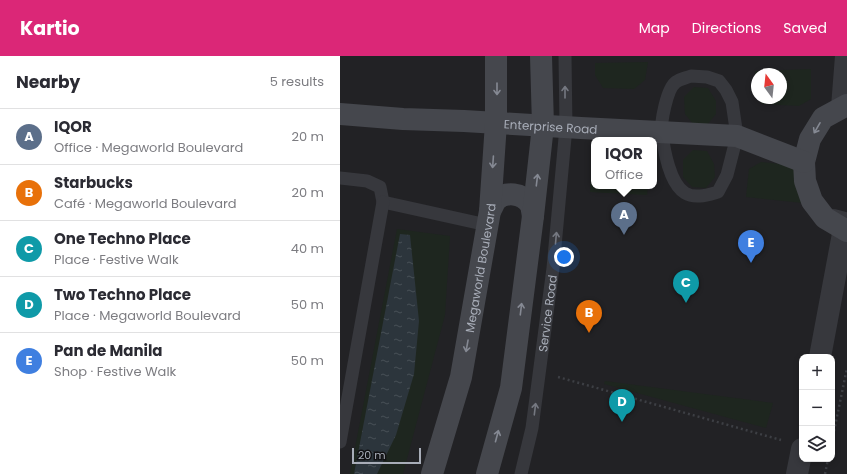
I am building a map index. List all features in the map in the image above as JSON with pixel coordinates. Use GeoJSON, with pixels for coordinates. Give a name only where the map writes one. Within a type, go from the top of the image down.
{"type":"FeatureCollection","features":[{"type":"Feature","properties":{"kind":"main road","name":"Megaworld Boulevard"},"geometry":{"type":"LineString","coordinates":[[432,474],[461,376],[488,218],[496,123],[496,56]]}},
{"type":"Feature","properties":{"kind":"main road"},"geometry":{"type":"LineString","coordinates":[[487,474],[510,388],[533,216],[543,126],[541,56]]}},
{"type":"Feature","properties":{"kind":"main road"},"geometry":{"type":"LineString","coordinates":[[844,106],[823,118],[810,139],[804,162],[805,180],[812,201],[825,218],[847,231]]}},
{"type":"Feature","properties":{"kind":"main road","name":"Enterprise Road"},"geometry":{"type":"LineString","coordinates":[[340,114],[403,119],[427,119],[737,136],[804,162]]}},
{"type":"Feature","properties":{"kind":"main road"},"geometry":{"type":"LineString","coordinates":[[488,218],[496,200],[504,196],[515,194],[525,199],[530,205],[533,216]]}},
{"type":"Feature","properties":{"kind":"street"},"geometry":{"type":"LineString","coordinates":[[844,106],[846,56]]}},
{"type":"Feature","properties":{"kind":"street"},"geometry":{"type":"LineString","coordinates":[[821,354],[845,223],[825,218]]}},
{"type":"Feature","properties":{"kind":"street"},"geometry":{"type":"LineString","coordinates":[[797,474],[799,462]]}},
{"type":"Feature","properties":{"kind":"lane","name":"Service Road"},"geometry":{"type":"LineString","coordinates":[[521,474],[532,428],[552,276],[566,127],[565,56]]}},
{"type":"Feature","properties":{"kind":"lane"},"geometry":{"type":"LineString","coordinates":[[691,76],[702,76],[719,81],[726,90],[732,102],[737,136],[727,175],[718,192],[701,197],[685,193],[675,182],[668,163],[661,132],[667,97],[676,82],[691,76]]}},
{"type":"Feature","properties":{"kind":"lane"},"geometry":{"type":"LineString","coordinates":[[340,178],[367,181],[380,187],[383,202],[340,442]]}},
{"type":"Feature","properties":{"kind":"lane"},"geometry":{"type":"LineString","coordinates":[[383,202],[488,218]]}},
{"type":"Feature","properties":{"kind":"path"},"geometry":{"type":"LineString","coordinates":[[835,426],[847,368]]}},
{"type":"Feature","properties":{"kind":"path"},"geometry":{"type":"LineString","coordinates":[[558,377],[781,440]]}},
{"type":"Feature","properties":{"kind":"path"},"geometry":{"type":"LineString","coordinates":[[825,474],[827,462]]}},
{"type":"Feature","properties":{"kind":"shaded area"},"geometry":{"type":"Polygon","coordinates":[[[340,56],[847,56],[847,474],[340,474],[340,56]]]}},
{"type":"Feature","properties":{"kind":"shaded area"},"geometry":{"type":"Polygon","coordinates":[[[648,62],[645,80],[634,89],[603,88],[595,75],[595,63],[648,62]]]}},
{"type":"Feature","properties":{"kind":"shaded area"},"geometry":{"type":"Polygon","coordinates":[[[811,69],[811,99],[799,106],[762,104],[787,104],[787,70],[811,69]]]}},
{"type":"Feature","properties":{"kind":"shaded area"},"geometry":{"type":"Polygon","coordinates":[[[694,87],[708,88],[716,101],[716,114],[707,125],[693,124],[685,114],[684,97],[694,87]]]}},
{"type":"Feature","properties":{"kind":"shaded area"},"geometry":{"type":"Polygon","coordinates":[[[693,150],[707,151],[714,164],[715,177],[706,188],[692,187],[683,177],[683,160],[693,150]]]}},
{"type":"Feature","properties":{"kind":"shaded area"},"geometry":{"type":"Polygon","coordinates":[[[761,162],[799,166],[803,203],[746,197],[749,169],[761,162]]]}},
{"type":"Feature","properties":{"kind":"shaded area"},"geometry":{"type":"Polygon","coordinates":[[[591,178],[591,189],[648,189],[647,195],[590,192],[591,178]]]}},
{"type":"Feature","properties":{"kind":"shaded area"},"geometry":{"type":"Polygon","coordinates":[[[397,229],[450,236],[445,315],[403,474],[350,474],[397,229]]]}},
{"type":"Feature","properties":{"kind":"shaded area"},"geometry":{"type":"Polygon","coordinates":[[[605,381],[773,403],[766,428],[604,384],[605,381]]]}},
{"type":"Feature","properties":{"kind":"water"},"geometry":{"type":"Polygon","coordinates":[[[400,234],[410,235],[419,321],[414,374],[396,435],[377,474],[354,474],[400,234]]]}},
{"type":"Feature","properties":{"kind":"place","name":"IQOR"},"geometry":{"type":"Point","coordinates":[624,235]}},
{"type":"Feature","properties":{"kind":"place","name":"Pan de Manila"},"geometry":{"type":"Point","coordinates":[751,263]}},
{"type":"Feature","properties":{"kind":"place","name":"One Techno Place"},"geometry":{"type":"Point","coordinates":[686,303]}},
{"type":"Feature","properties":{"kind":"place","name":"Starbucks"},"geometry":{"type":"Point","coordinates":[589,333]}},
{"type":"Feature","properties":{"kind":"place","name":"Two Techno Place"},"geometry":{"type":"Point","coordinates":[622,422]}}]}
